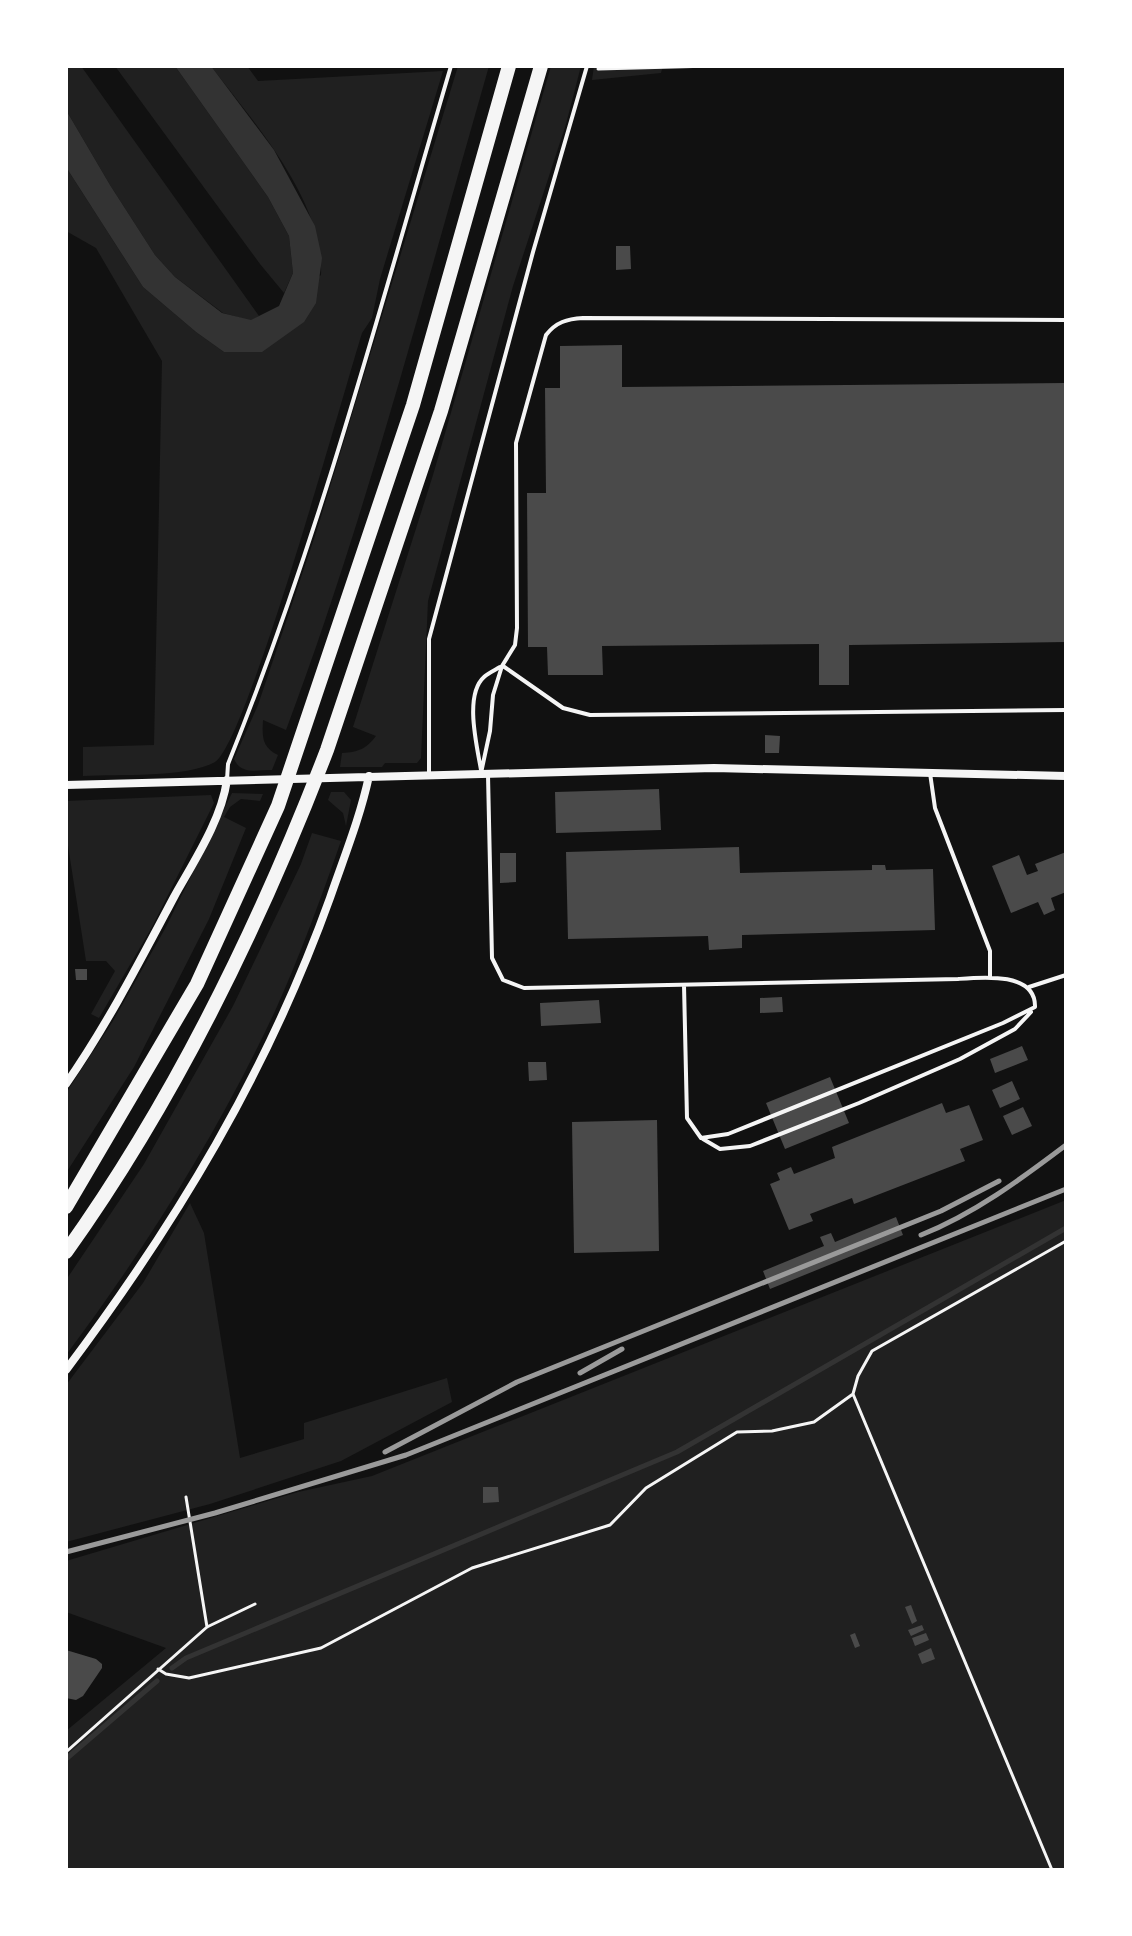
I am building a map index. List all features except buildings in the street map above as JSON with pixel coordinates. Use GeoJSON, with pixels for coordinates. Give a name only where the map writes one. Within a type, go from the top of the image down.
{"type":"FeatureCollection","features":[{"type":"Feature","properties":{"kind":"main road"},"geometry":{"type":"LineString","coordinates":[[66,1207],[197,984],[278,806],[299,752],[413,405],[509,66]]}},
{"type":"Feature","properties":{"kind":"main road"},"geometry":{"type":"LineString","coordinates":[[66,1252],[142,1135],[206,1026],[307,804],[441,411],[541,66]]}},
{"type":"Feature","properties":{"kind":"street"},"geometry":{"type":"LineString","coordinates":[[66,785],[714,768],[1066,776]]}},
{"type":"Feature","properties":{"kind":"street"},"geometry":{"type":"LineString","coordinates":[[66,1370],[158,1240],[221,1139],[273,1037],[308,959],[362,807],[369,776]]}},
{"type":"Feature","properties":{"kind":"street"},"geometry":{"type":"LineString","coordinates":[[66,1084],[91,1048],[194,860],[225,796],[227,780]]}},
{"type":"Feature","properties":{"kind":"lane"},"geometry":{"type":"LineString","coordinates":[[227,780],[228,764],[281,622],[333,465],[451,66]]}},
{"type":"Feature","properties":{"kind":"lane"},"geometry":{"type":"LineString","coordinates":[[429,774],[429,639],[586,68]]}},
{"type":"Feature","properties":{"kind":"lane"},"geometry":{"type":"LineString","coordinates":[[1066,320],[583,318],[559,322],[546,335],[516,443],[517,628],[515,645],[502,666],[493,695],[485,773],[492,958],[503,980],[524,988],[990,976],[1029,987],[1066,975]]}},
{"type":"Feature","properties":{"kind":"lane"},"geometry":{"type":"LineString","coordinates":[[502,666],[563,708],[590,715],[1066,710]]}},
{"type":"Feature","properties":{"kind":"lane"},"geometry":{"type":"LineString","coordinates":[[485,773],[474,730],[475,695],[484,676],[502,666]]}},
{"type":"Feature","properties":{"kind":"lane"},"geometry":{"type":"LineString","coordinates":[[930,773],[935,808],[990,951],[990,976]]}},
{"type":"Feature","properties":{"kind":"lane"},"geometry":{"type":"LineString","coordinates":[[684,985],[687,1118],[701,1138],[720,1149],[750,1146],[777,1136],[960,1059],[1015,1029],[1035,1007],[1035,996],[1029,987]]}},
{"type":"Feature","properties":{"kind":"lane"},"geometry":{"type":"LineString","coordinates":[[701,1138],[728,1134],[1003,1023],[1035,1007]]}},
{"type":"Feature","properties":{"kind":"path"},"geometry":{"type":"LineString","coordinates":[[586,68],[712,66]]}},
{"type":"Feature","properties":{"kind":"path"},"geometry":{"type":"LineString","coordinates":[[1052,1870],[853,1394],[858,1376],[872,1351],[1066,1241]]}},
{"type":"Feature","properties":{"kind":"path"},"geometry":{"type":"LineString","coordinates":[[158,1669],[166,1674],[189,1678],[321,1648],[472,1568],[610,1525],[646,1488],[737,1432],[772,1431],[814,1422],[853,1394]]}},
{"type":"Feature","properties":{"kind":"path"},"geometry":{"type":"LineString","coordinates":[[186,1497],[207,1627]]}},
{"type":"Feature","properties":{"kind":"path"},"geometry":{"type":"LineString","coordinates":[[66,1752],[207,1627],[255,1604]]}},
{"type":"Feature","properties":{"kind":"shaded area"},"geometry":{"type":"Polygon","coordinates":[[[66,66],[81,66],[259,316],[251,321],[223,313],[175,277],[155,255],[66,110],[66,66]]]}},
{"type":"Feature","properties":{"kind":"shaded area"},"geometry":{"type":"Polygon","coordinates":[[[115,66],[175,66],[268,197],[289,236],[293,273],[284,293],[260,264],[115,66]]]}},
{"type":"Feature","properties":{"kind":"shaded area"},"geometry":{"type":"Polygon","coordinates":[[[175,66],[211,66],[274,150],[315,226],[322,258],[316,303],[304,322],[262,352],[224,352],[143,287],[66,167],[66,110],[155,255],[175,277],[222,313],[251,320],[279,306],[293,273],[289,236],[268,197],[175,66]]]}},
{"type":"Feature","properties":{"kind":"shaded area"},"geometry":{"type":"Polygon","coordinates":[[[211,66],[247,66],[258,81],[443,71],[380,279],[372,318],[362,333],[271,633],[230,740],[215,762],[187,771],[83,776],[83,747],[154,745],[162,361],[96,248],[66,231],[66,167],[143,287],[224,352],[321,275],[319,247],[299,191],[265,137],[211,66]]]}},
{"type":"Feature","properties":{"kind":"shaded area"},"geometry":{"type":"Polygon","coordinates":[[[458,66],[489,66],[369,484],[286,730],[263,720],[264,741],[278,755],[272,770],[245,770],[234,759],[258,705],[316,533],[458,66]]]}},
{"type":"Feature","properties":{"kind":"shaded area"},"geometry":{"type":"Polygon","coordinates":[[[551,66],[581,66],[566,124],[513,286],[428,601],[421,758],[417,763],[385,763],[382,767],[340,767],[342,753],[362,749],[376,736],[353,727],[433,475],[551,66]]]}},
{"type":"Feature","properties":{"kind":"shaded area"},"geometry":{"type":"Polygon","coordinates":[[[594,66],[663,66],[661,73],[592,80],[594,66]]]}},
{"type":"Feature","properties":{"kind":"shaded area"},"geometry":{"type":"Polygon","coordinates":[[[331,792],[344,792],[351,800],[346,826],[343,813],[328,800],[331,792]]]}},
{"type":"Feature","properties":{"kind":"shaded area"},"geometry":{"type":"Polygon","coordinates":[[[232,793],[263,794],[260,801],[241,799],[230,807],[224,817],[246,828],[209,919],[134,1067],[66,1173],[66,1093],[113,1021],[166,927],[232,793]]]}},
{"type":"Feature","properties":{"kind":"shaded area"},"geometry":{"type":"Polygon","coordinates":[[[211,795],[214,803],[152,927],[99,1018],[91,1014],[115,971],[106,961],[86,961],[66,833],[66,801],[211,795]]]}},
{"type":"Feature","properties":{"kind":"shaded area"},"geometry":{"type":"Polygon","coordinates":[[[312,833],[341,841],[275,1011],[230,1101],[179,1189],[66,1355],[66,1280],[144,1164],[233,1006],[301,864],[312,833]]]}},
{"type":"Feature","properties":{"kind":"shaded area"},"geometry":{"type":"Polygon","coordinates":[[[1066,1200],[1066,1870],[66,1870],[66,1731],[166,1648],[66,1612],[66,1561],[298,1492],[372,1476],[1066,1200]]]}},
{"type":"Feature","properties":{"kind":"shaded area"},"geometry":{"type":"Polygon","coordinates":[[[190,1203],[204,1233],[240,1458],[304,1439],[304,1423],[447,1378],[452,1402],[341,1461],[210,1504],[66,1542],[66,1385],[143,1283],[190,1203]]]}},
{"type":"Feature","properties":{"kind":"waterway"},"geometry":{"type":"LineString","coordinates":[[172,1668],[186,1658],[677,1452],[1066,1228]]}},
{"type":"Feature","properties":{"kind":"waterway"},"geometry":{"type":"LineString","coordinates":[[66,1759],[157,1681]]}},
{"type":"Feature","properties":{"kind":"railway"},"geometry":{"type":"LineString","coordinates":[[921,1235],[978,1206],[1066,1145]]}},
{"type":"Feature","properties":{"kind":"railway"},"geometry":{"type":"LineString","coordinates":[[385,1452],[517,1382],[941,1211],[999,1181]]}},
{"type":"Feature","properties":{"kind":"railway"},"geometry":{"type":"LineString","coordinates":[[66,1552],[215,1513],[406,1455],[1066,1189]]}},
{"type":"Feature","properties":{"kind":"railway"},"geometry":{"type":"LineString","coordinates":[[580,1373],[622,1349]]}}]}
